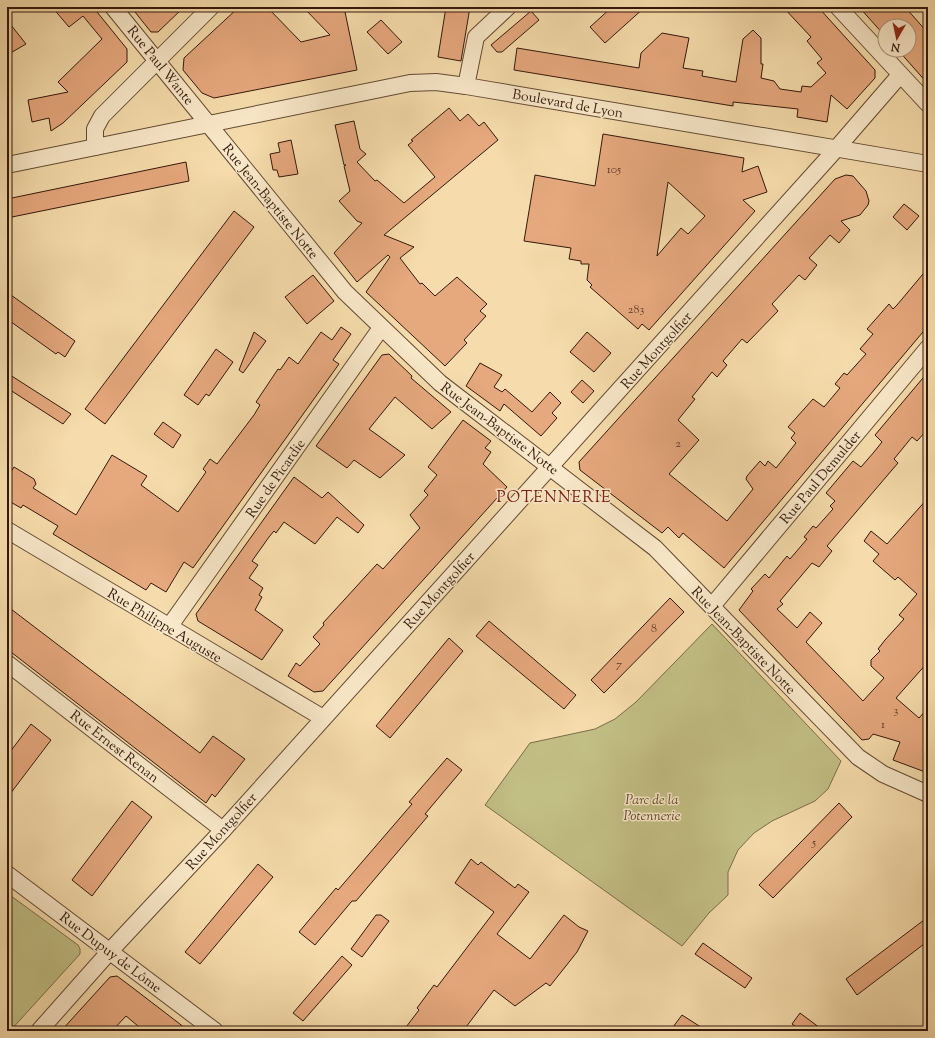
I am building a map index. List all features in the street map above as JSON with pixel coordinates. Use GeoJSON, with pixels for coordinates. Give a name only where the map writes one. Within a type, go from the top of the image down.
{"type":"FeatureCollection","features":[{"type":"Feature","properties":{"kind":"street","name":"Rue Paul Wante"},"geometry":{"type":"LineString","coordinates":[[113,7],[209,123]]}},
{"type":"Feature","properties":{"kind":"street"},"geometry":{"type":"LineString","coordinates":[[95,147],[95,129],[99,119],[212,7]]}},
{"type":"Feature","properties":{"kind":"street"},"geometry":{"type":"LineString","coordinates":[[466,86],[476,38],[508,7]]}},
{"type":"Feature","properties":{"kind":"street"},"geometry":{"type":"LineString","coordinates":[[838,7],[900,76],[928,104]]}},
{"type":"Feature","properties":{"kind":"street","name":"Rue Montgolfier"},"geometry":{"type":"LineString","coordinates":[[39,1031],[110,951],[223,830],[837,148],[900,76]]}},
{"type":"Feature","properties":{"kind":"street","name":"Boulevard de Lyon"},"geometry":{"type":"LineString","coordinates":[[7,165],[410,83],[436,82],[928,164]]}},
{"type":"Feature","properties":{"kind":"street","name":"Rue Jean-Baptiste Notte"},"geometry":{"type":"LineString","coordinates":[[209,123],[345,292],[381,328],[445,387],[655,548],[858,757],[883,774],[928,794]]}},
{"type":"Feature","properties":{"kind":"street","name":"Rue de Picardie"},"geometry":{"type":"LineString","coordinates":[[169,627],[381,328]]}},
{"type":"Feature","properties":{"kind":"street","name":"Rue Paul Demulder"},"geometry":{"type":"LineString","coordinates":[[712,606],[928,348]]}},
{"type":"Feature","properties":{"kind":"street","name":"Rue Philippe Auguste"},"geometry":{"type":"LineString","coordinates":[[7,530],[323,718]]}},
{"type":"Feature","properties":{"kind":"street","name":"Rue Ernest Renan"},"geometry":{"type":"LineString","coordinates":[[7,663],[223,830]]}},
{"type":"Feature","properties":{"kind":"street","name":"Rue Dupuy de Lôme"},"geometry":{"type":"LineString","coordinates":[[7,874],[215,1031]]}},
{"type":"Feature","properties":{"kind":"green space","name":"Parc de la Potennerie"},"geometry":{"type":"Polygon","coordinates":[[[712,624],[841,761],[828,789],[815,801],[772,821],[754,833],[738,850],[728,872],[728,895],[709,913],[682,946],[485,805],[530,743],[595,729],[615,719],[636,702],[712,624]]]}},
{"type":"Feature","properties":{"kind":"green space"},"geometry":{"type":"Polygon","coordinates":[[[7,893],[78,945],[80,949],[80,954],[10,1031],[7,1031],[7,893]]]}},
{"type":"Feature","properties":{"kind":"building"},"geometry":{"type":"Polygon","coordinates":[[[52,7],[93,7],[127,49],[127,62],[63,123],[51,131],[49,118],[32,122],[28,100],[68,92],[58,82],[102,39],[83,16],[69,27],[52,7]]]}},
{"type":"Feature","properties":{"kind":"building"},"geometry":{"type":"Polygon","coordinates":[[[131,7],[184,7],[158,32],[151,32],[131,7]]]}},
{"type":"Feature","properties":{"kind":"building"},"geometry":{"type":"Polygon","coordinates":[[[239,7],[267,7],[301,42],[330,35],[303,7],[344,7],[357,70],[214,98],[202,93],[183,70],[184,58],[239,7]]]}},
{"type":"Feature","properties":{"kind":"building"},"geometry":{"type":"Polygon","coordinates":[[[446,7],[470,7],[461,61],[438,57],[446,7]]]}},
{"type":"Feature","properties":{"kind":"building"},"geometry":{"type":"Polygon","coordinates":[[[612,7],[645,7],[605,43],[590,27],[612,7]]]}},
{"type":"Feature","properties":{"kind":"building"},"geometry":{"type":"Polygon","coordinates":[[[783,7],[818,7],[875,70],[875,78],[847,109],[831,95],[827,122],[797,117],[798,109],[733,102],[733,106],[514,70],[517,48],[639,68],[641,53],[662,33],[689,38],[683,68],[703,71],[702,76],[736,82],[743,39],[753,30],[761,38],[761,64],[763,64],[761,78],[774,81],[780,89],[801,92],[802,86],[811,87],[826,73],[817,63],[822,59],[807,41],[811,37],[783,7]]]}},
{"type":"Feature","properties":{"kind":"building"},"geometry":{"type":"Polygon","coordinates":[[[859,7],[905,7],[915,18],[877,18],[877,27],[859,7]]]}},
{"type":"Feature","properties":{"kind":"building"},"geometry":{"type":"Polygon","coordinates":[[[531,11],[539,20],[502,52],[497,52],[491,45],[531,11]]]}},
{"type":"Feature","properties":{"kind":"building"},"geometry":{"type":"Polygon","coordinates":[[[7,20],[26,44],[7,55],[7,20]]]}},
{"type":"Feature","properties":{"kind":"building"},"geometry":{"type":"Polygon","coordinates":[[[381,20],[402,42],[388,54],[367,32],[381,20]]]}},
{"type":"Feature","properties":{"kind":"building"},"geometry":{"type":"Polygon","coordinates":[[[917,21],[928,33],[928,84],[905,58],[917,58],[917,21]]]}},
{"type":"Feature","properties":{"kind":"building"},"geometry":{"type":"Polygon","coordinates":[[[449,108],[460,121],[468,114],[479,126],[484,122],[498,140],[384,235],[414,247],[400,258],[420,284],[422,283],[435,296],[457,277],[487,304],[480,311],[486,316],[464,340],[467,343],[445,366],[366,292],[390,257],[388,255],[357,282],[334,253],[362,223],[357,221],[339,201],[350,191],[344,166],[346,165],[344,165],[335,125],[354,121],[360,149],[366,154],[357,162],[375,181],[377,180],[404,203],[435,177],[408,145],[413,141],[411,140],[449,108]]]}},
{"type":"Feature","properties":{"kind":"building"},"geometry":{"type":"Polygon","coordinates":[[[603,134],[744,158],[742,172],[758,166],[767,192],[743,200],[755,211],[649,330],[642,324],[638,329],[590,287],[592,285],[587,280],[589,264],[581,264],[581,261],[569,259],[571,248],[524,241],[535,175],[595,186],[603,134]],[[668,182],[657,256],[681,228],[688,234],[705,216],[668,182]]]}},
{"type":"Feature","properties":{"kind":"building"},"geometry":{"type":"Polygon","coordinates":[[[291,140],[298,174],[279,177],[277,170],[273,170],[270,154],[280,152],[278,143],[291,140]]]}},
{"type":"Feature","properties":{"kind":"building"},"geometry":{"type":"Polygon","coordinates":[[[186,162],[189,181],[7,218],[7,199],[186,162]]]}},
{"type":"Feature","properties":{"kind":"building"},"geometry":{"type":"Polygon","coordinates":[[[846,175],[853,176],[866,191],[869,201],[868,205],[860,215],[841,221],[850,230],[839,243],[830,235],[809,258],[817,265],[805,280],[799,275],[772,304],[778,311],[747,343],[742,339],[723,361],[727,365],[717,377],[712,372],[692,397],[695,399],[678,420],[699,440],[669,474],[727,521],[753,489],[746,479],[747,476],[760,461],[765,466],[768,461],[776,468],[796,443],[791,438],[795,433],[788,427],[813,399],[824,407],[840,388],[835,384],[844,373],[847,375],[866,354],[860,349],[873,334],[867,329],[889,304],[893,309],[897,305],[928,268],[928,326],[724,568],[683,533],[679,538],[668,527],[662,533],[580,470],[579,462],[835,179],[846,175]]]}},
{"type":"Feature","properties":{"kind":"building"},"geometry":{"type":"Polygon","coordinates":[[[904,204],[919,216],[907,230],[893,217],[904,204]]]}},
{"type":"Feature","properties":{"kind":"building"},"geometry":{"type":"Polygon","coordinates":[[[234,211],[254,227],[105,424],[85,409],[234,211]]]}},
{"type":"Feature","properties":{"kind":"building"},"geometry":{"type":"Polygon","coordinates":[[[313,275],[334,301],[307,324],[285,297],[313,275]]]}},
{"type":"Feature","properties":{"kind":"building"},"geometry":{"type":"Polygon","coordinates":[[[11,295],[75,341],[65,357],[58,352],[56,354],[7,319],[7,303],[11,295]]]}},
{"type":"Feature","properties":{"kind":"building"},"geometry":{"type":"Polygon","coordinates":[[[341,327],[351,334],[333,360],[339,364],[193,568],[184,562],[166,592],[151,583],[146,590],[53,534],[58,526],[23,505],[21,508],[7,500],[7,478],[14,467],[34,479],[36,484],[33,488],[76,515],[112,455],[147,476],[141,485],[178,512],[206,472],[203,469],[210,459],[217,464],[254,415],[260,405],[256,402],[278,369],[280,370],[289,357],[298,364],[321,332],[332,340],[341,327]]]}},
{"type":"Feature","properties":{"kind":"building"},"geometry":{"type":"Polygon","coordinates":[[[254,332],[266,341],[243,373],[239,370],[254,332]]]}},
{"type":"Feature","properties":{"kind":"building"},"geometry":{"type":"Polygon","coordinates":[[[587,332],[611,353],[594,372],[570,352],[587,332]]]}},
{"type":"Feature","properties":{"kind":"building"},"geometry":{"type":"Polygon","coordinates":[[[216,349],[233,362],[209,396],[206,394],[198,405],[184,395],[216,349]]]}},
{"type":"Feature","properties":{"kind":"building"},"geometry":{"type":"Polygon","coordinates":[[[389,354],[412,376],[411,378],[451,412],[432,429],[395,397],[369,429],[405,455],[380,478],[354,460],[347,468],[316,446],[382,355],[389,354]]]}},
{"type":"Feature","properties":{"kind":"building"},"geometry":{"type":"Polygon","coordinates":[[[480,363],[502,375],[494,387],[502,392],[505,389],[532,412],[550,392],[561,403],[552,413],[557,418],[541,436],[504,404],[500,411],[466,386],[480,363]]]}},
{"type":"Feature","properties":{"kind":"building"},"geometry":{"type":"Polygon","coordinates":[[[928,372],[928,429],[917,441],[912,437],[894,459],[898,463],[827,546],[832,551],[819,567],[812,563],[780,601],[783,604],[777,609],[797,628],[810,612],[822,623],[806,642],[863,701],[884,678],[871,666],[871,660],[880,651],[878,649],[885,640],[904,619],[899,615],[917,594],[898,577],[895,580],[873,561],[879,554],[864,541],[871,531],[887,544],[928,498],[928,662],[896,698],[919,718],[928,708],[928,773],[893,760],[900,742],[873,734],[869,739],[862,740],[739,610],[753,591],[751,589],[765,574],[769,578],[787,556],[790,559],[807,539],[804,537],[813,526],[816,528],[833,509],[830,506],[835,501],[826,493],[853,461],[861,467],[874,452],[882,442],[875,435],[928,372]]]}},
{"type":"Feature","properties":{"kind":"building"},"geometry":{"type":"Polygon","coordinates":[[[7,373],[71,414],[63,424],[7,388],[7,373]]]}},
{"type":"Feature","properties":{"kind":"building"},"geometry":{"type":"Polygon","coordinates":[[[582,380],[594,391],[583,403],[571,392],[582,380]]]}},
{"type":"Feature","properties":{"kind":"building"},"geometry":{"type":"Polygon","coordinates":[[[463,420],[491,441],[485,448],[491,452],[483,464],[507,487],[323,691],[314,692],[288,676],[296,663],[300,666],[320,644],[313,637],[324,625],[323,623],[377,564],[383,569],[420,528],[410,515],[428,495],[424,491],[437,475],[428,467],[463,420]]]}},
{"type":"Feature","properties":{"kind":"building"},"geometry":{"type":"Polygon","coordinates":[[[163,422],[181,435],[173,448],[154,434],[163,422]]]}},
{"type":"Feature","properties":{"kind":"building"},"geometry":{"type":"Polygon","coordinates":[[[294,477],[322,498],[328,492],[364,525],[358,533],[337,517],[315,544],[284,522],[276,533],[274,531],[269,537],[252,561],[258,565],[249,578],[263,588],[259,595],[262,597],[255,610],[283,630],[262,660],[198,621],[196,614],[294,477]]]}},
{"type":"Feature","properties":{"kind":"building"},"geometry":{"type":"Polygon","coordinates":[[[670,598],[684,612],[604,693],[591,680],[670,598]]]}},
{"type":"Feature","properties":{"kind":"building"},"geometry":{"type":"Polygon","coordinates":[[[7,606],[200,753],[213,736],[245,759],[215,797],[212,794],[206,803],[7,649],[7,606]]]}},
{"type":"Feature","properties":{"kind":"building"},"geometry":{"type":"Polygon","coordinates":[[[489,621],[576,695],[564,709],[476,636],[489,621]]]}},
{"type":"Feature","properties":{"kind":"building"},"geometry":{"type":"Polygon","coordinates":[[[449,638],[463,651],[390,738],[376,726],[449,638]]]}},
{"type":"Feature","properties":{"kind":"building"},"geometry":{"type":"Polygon","coordinates":[[[31,724],[51,740],[7,798],[7,756],[31,724]]]}},
{"type":"Feature","properties":{"kind":"building"},"geometry":{"type":"Polygon","coordinates":[[[447,758],[462,770],[425,814],[428,816],[356,901],[352,901],[315,945],[299,932],[336,888],[338,890],[412,804],[409,802],[447,758]]]}},
{"type":"Feature","properties":{"kind":"building"},"geometry":{"type":"Polygon","coordinates":[[[132,801],[152,817],[92,896],[72,880],[132,801]]]}},
{"type":"Feature","properties":{"kind":"building"},"geometry":{"type":"Polygon","coordinates":[[[839,803],[852,817],[773,898],[759,885],[839,803]]]}},
{"type":"Feature","properties":{"kind":"building"},"geometry":{"type":"Polygon","coordinates":[[[471,859],[478,865],[481,862],[515,888],[518,884],[529,892],[497,934],[530,959],[564,915],[579,927],[588,931],[577,952],[550,986],[546,983],[515,1006],[494,990],[463,1031],[403,1031],[419,1010],[417,1008],[434,985],[437,987],[494,912],[455,883],[471,859]]]}},
{"type":"Feature","properties":{"kind":"building"},"geometry":{"type":"Polygon","coordinates":[[[258,864],[273,877],[200,964],[185,952],[258,864]]]}},
{"type":"Feature","properties":{"kind":"building"},"geometry":{"type":"Polygon","coordinates":[[[376,915],[381,915],[389,921],[362,957],[351,949],[376,915]]]}},
{"type":"Feature","properties":{"kind":"building"},"geometry":{"type":"Polygon","coordinates":[[[928,917],[928,941],[857,995],[846,979],[928,917]]]}},
{"type":"Feature","properties":{"kind":"building"},"geometry":{"type":"Polygon","coordinates":[[[703,943],[752,978],[745,988],[695,954],[703,943]]]}},
{"type":"Feature","properties":{"kind":"building"},"geometry":{"type":"Polygon","coordinates":[[[342,956],[352,965],[303,1021],[293,1013],[342,956]]]}},
{"type":"Feature","properties":{"kind":"building"},"geometry":{"type":"Polygon","coordinates":[[[117,976],[189,1031],[144,1031],[126,1016],[112,1031],[61,1031],[110,977],[117,976]]]}},
{"type":"Feature","properties":{"kind":"building"},"geometry":{"type":"Polygon","coordinates":[[[800,1013],[824,1031],[802,1031],[792,1024],[800,1013]]]}},
{"type":"Feature","properties":{"kind":"building"},"geometry":{"type":"Polygon","coordinates":[[[682,1015],[707,1031],[670,1031],[682,1015]]]}},
{"type":"Feature","properties":{"kind":"district","name":"POTENNERIE"},"geometry":{"type":"Point","coordinates":[554,496]}}]}
